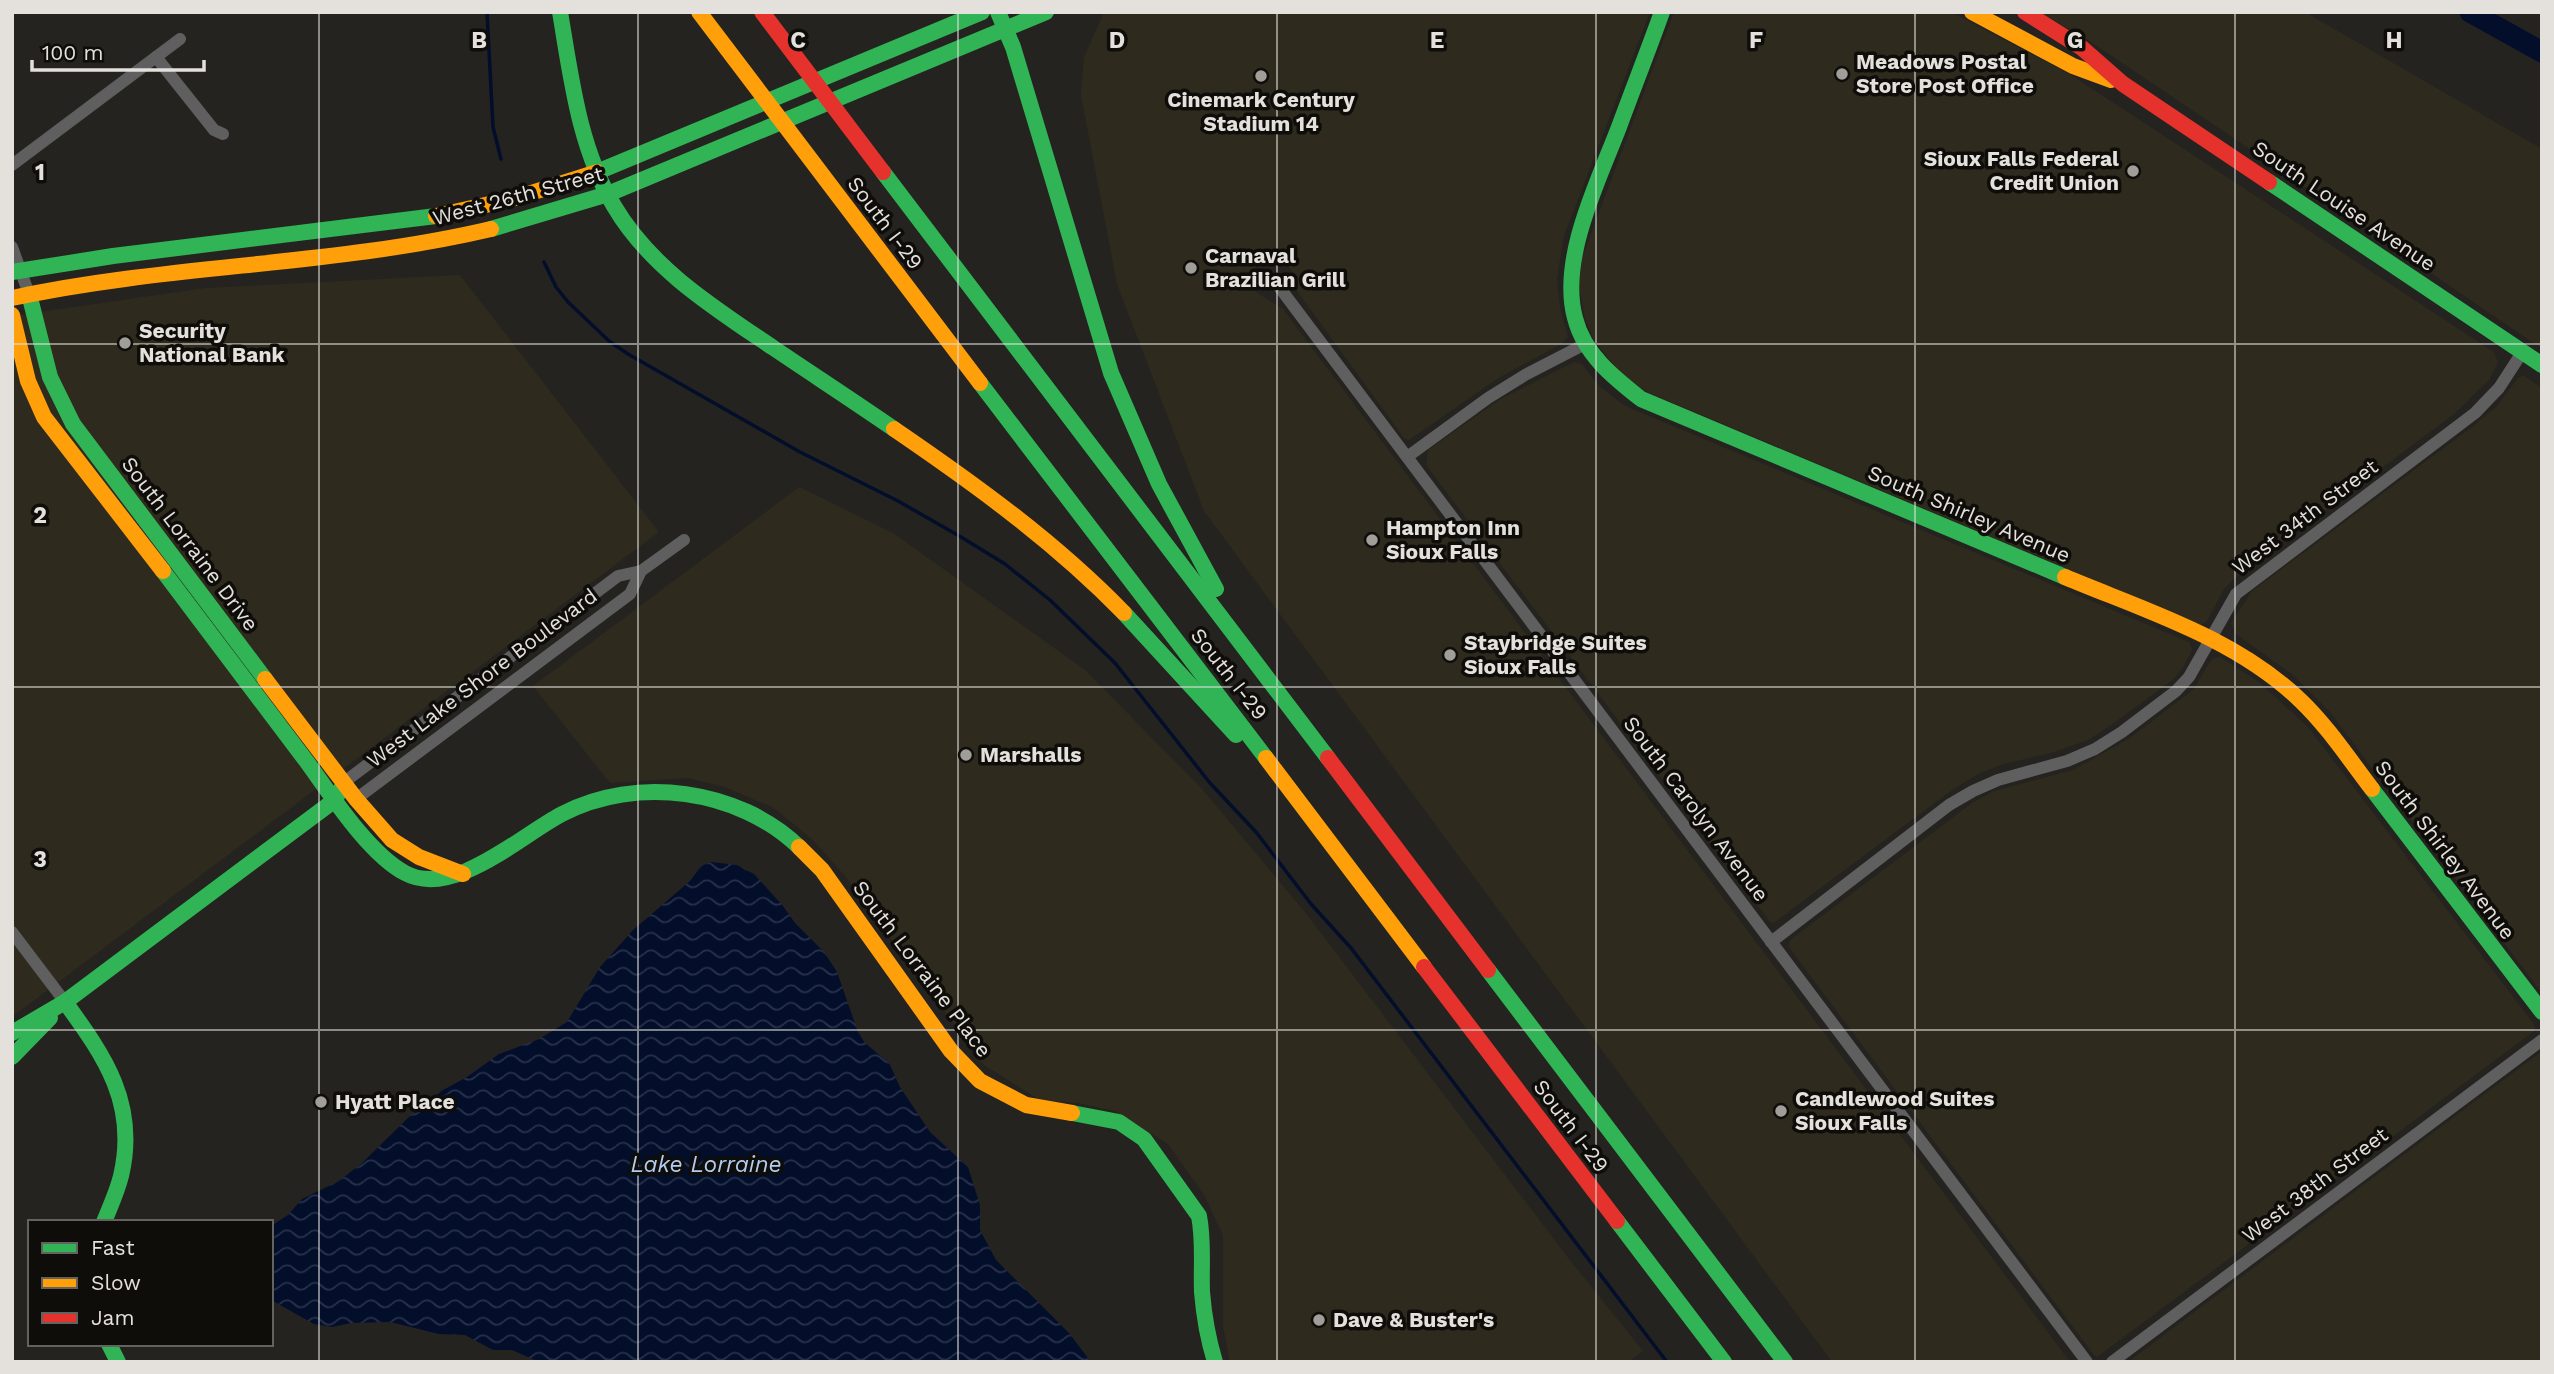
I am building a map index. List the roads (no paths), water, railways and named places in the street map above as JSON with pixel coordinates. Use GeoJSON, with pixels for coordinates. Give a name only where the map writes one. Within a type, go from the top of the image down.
{"type":"FeatureCollection","features":[{"type":"Feature","properties":{"kind":"main road"},"geometry":{"type":"LineString","coordinates":[[560,12],[584,134],[597,172],[608,194],[642,245],[682,284],[1041,536],[1130,621],[1215,717],[1275,769]]}},
{"type":"Feature","properties":{"kind":"main road","name":"South I-29"},"geometry":{"type":"LineString","coordinates":[[699,12],[1724,1362]]}},
{"type":"Feature","properties":{"kind":"main road","name":"South I-29"},"geometry":{"type":"LineString","coordinates":[[762,12],[1785,1362]]}},
{"type":"Feature","properties":{"kind":"main road","name":"West 26th Street"},"geometry":{"type":"LineString","coordinates":[[16,271],[113,256],[421,220],[512,199],[597,172],[982,12]]}},
{"type":"Feature","properties":{"kind":"main road"},"geometry":{"type":"LineString","coordinates":[[998,12],[1007,29],[1086,294],[1126,413],[1189,542],[1286,702]]}},
{"type":"Feature","properties":{"kind":"main road","name":"West 26th Street"},"geometry":{"type":"LineString","coordinates":[[12,298],[102,281],[421,244],[529,219],[608,194],[1046,12]]}},
{"type":"Feature","properties":{"kind":"main road","name":"South Shirley Avenue"},"geometry":{"type":"LineString","coordinates":[[1662,12],[1576,246],[1570,287],[1572,305],[1585,344],[1597,361],[1622,386],[1641,399],[2212,639],[2270,673],[2309,708],[2542,1012]]}},
{"type":"Feature","properties":{"kind":"main road","name":"South Louise Avenue"},"geometry":{"type":"LineString","coordinates":[[1972,12],[2073,66],[2123,84]]}},
{"type":"Feature","properties":{"kind":"main road","name":"South Louise Avenue"},"geometry":{"type":"LineString","coordinates":[[2025,12],[2082,48],[2123,84],[2542,365]]}},
{"type":"Feature","properties":{"kind":"main road"},"geometry":{"type":"LineString","coordinates":[[12,291],[16,271]]}},
{"type":"Feature","properties":{"kind":"main road","name":"South Lorraine Drive"},"geometry":{"type":"LineString","coordinates":[[29,294],[50,380],[61,406],[356,799]]}},
{"type":"Feature","properties":{"kind":"main road","name":"South Lorraine Drive"},"geometry":{"type":"LineString","coordinates":[[12,315],[29,387],[50,429],[87,470],[335,800]]}},
{"type":"Feature","properties":{"kind":"main road","name":"West Lake Shore Boulevard"},"geometry":{"type":"LineString","coordinates":[[12,1033],[65,1002],[335,800],[344,783]]}},
{"type":"Feature","properties":{"kind":"main road","name":"South Lorraine Place"},"geometry":{"type":"LineString","coordinates":[[335,800],[371,844],[405,873],[425,880],[463,874],[563,813],[578,806],[628,793],[671,791],[707,796],[738,806],[770,823],[822,870],[951,1051],[980,1081],[1026,1105],[1119,1122],[1144,1139],[1153,1149],[1199,1216],[1206,1330],[1215,1362]]}},
{"type":"Feature","properties":{"kind":"main road"},"geometry":{"type":"LineString","coordinates":[[335,800],[356,799],[392,841],[419,857],[463,874]]}},
{"type":"Feature","properties":{"kind":"main road"},"geometry":{"type":"LineString","coordinates":[[65,1002],[99,1049],[113,1074],[124,1111],[123,1163],[105,1220]]}},
{"type":"Feature","properties":{"kind":"main road","name":"West Lake Shore Boulevard"},"geometry":{"type":"LineString","coordinates":[[12,1057],[65,1002]]}},
{"type":"Feature","properties":{"kind":"main road"},"geometry":{"type":"LineString","coordinates":[[110,1346],[118,1362]]}},
{"type":"Feature","properties":{"kind":"street"},"geometry":{"type":"LineString","coordinates":[[12,165],[180,39]]}},
{"type":"Feature","properties":{"kind":"street"},"geometry":{"type":"LineString","coordinates":[[156,57],[214,130],[223,134]]}},
{"type":"Feature","properties":{"kind":"street"},"geometry":{"type":"LineString","coordinates":[[12,247],[16,271],[29,294]]}},
{"type":"Feature","properties":{"kind":"street","name":"South Carolyn Avenue"},"geometry":{"type":"LineString","coordinates":[[1274,280],[2087,1362]]}},
{"type":"Feature","properties":{"kind":"street"},"geometry":{"type":"LineString","coordinates":[[1406,457],[1494,394],[1585,344]]}},
{"type":"Feature","properties":{"kind":"street","name":"West 34th Street"},"geometry":{"type":"LineString","coordinates":[[1771,942],[1949,805],[1998,780],[2067,761],[2095,749],[2176,691],[2189,677],[2236,594],[2476,414],[2499,388],[2523,351]]}},
{"type":"Feature","properties":{"kind":"street","name":"West Lake Shore Boulevard"},"geometry":{"type":"LineString","coordinates":[[344,783],[618,576],[641,571],[684,540]]}},
{"type":"Feature","properties":{"kind":"street","name":"West Lake Shore Boulevard"},"geometry":{"type":"LineString","coordinates":[[356,799],[630,594],[641,571]]}},
{"type":"Feature","properties":{"kind":"street"},"geometry":{"type":"LineString","coordinates":[[12,932],[65,1002]]}},
{"type":"Feature","properties":{"kind":"street","name":"West 38th Street"},"geometry":{"type":"LineString","coordinates":[[2112,1362],[2542,1040]]}},
{"type":"Feature","properties":{"kind":"water","name":"Lake Lorraine"},"geometry":{"type":"Polygon","coordinates":[[[711,862],[737,865],[754,874],[795,923],[824,952],[837,972],[858,1032],[865,1043],[889,1063],[900,1087],[930,1132],[968,1167],[980,1205],[980,1230],[996,1260],[1069,1333],[1091,1362],[539,1362],[512,1350],[493,1350],[465,1335],[439,1334],[390,1322],[351,1323],[332,1327],[314,1324],[273,1301],[273,1225],[288,1215],[302,1199],[339,1181],[362,1163],[409,1117],[443,1090],[499,1054],[539,1039],[567,1022],[600,967],[633,930],[690,881],[702,865],[711,862]]]}},
{"type":"Feature","properties":{"kind":"waterway"},"geometry":{"type":"LineString","coordinates":[[487,12],[493,127],[501,159]]}},
{"type":"Feature","properties":{"kind":"waterway"},"geometry":{"type":"LineString","coordinates":[[2470,12],[2542,52]]}},
{"type":"Feature","properties":{"kind":"waterway"},"geometry":{"type":"LineString","coordinates":[[544,262],[556,287],[568,302],[609,341],[800,452],[898,501],[1005,564],[1050,600],[1115,663],[1210,783],[1256,832],[1311,904],[1351,948],[1667,1362]]}},
{"type":"Feature","properties":{"kind":"place","name":"Meadows Postal Store Post Office"},"geometry":{"type":"Point","coordinates":[1842,74]}},
{"type":"Feature","properties":{"kind":"place","name":"Cinemark Century Stadium 14"},"geometry":{"type":"Point","coordinates":[1261,76]}},
{"type":"Feature","properties":{"kind":"place","name":"Sioux Falls Federal Credit Union"},"geometry":{"type":"Point","coordinates":[2133,171]}},
{"type":"Feature","properties":{"kind":"place","name":"Carnaval Brazilian Grill"},"geometry":{"type":"Point","coordinates":[1191,268]}},
{"type":"Feature","properties":{"kind":"place","name":"Security National Bank"},"geometry":{"type":"Point","coordinates":[125,343]}},
{"type":"Feature","properties":{"kind":"place","name":"Hampton Inn Sioux Falls"},"geometry":{"type":"Point","coordinates":[1372,540]}},
{"type":"Feature","properties":{"kind":"place","name":"Staybridge Suites Sioux Falls"},"geometry":{"type":"Point","coordinates":[1450,655]}},
{"type":"Feature","properties":{"kind":"place","name":"Marshalls"},"geometry":{"type":"Point","coordinates":[966,755]}},
{"type":"Feature","properties":{"kind":"place","name":"Hyatt Place"},"geometry":{"type":"Point","coordinates":[321,1102]}},
{"type":"Feature","properties":{"kind":"place","name":"Candlewood Suites Sioux Falls"},"geometry":{"type":"Point","coordinates":[1781,1111]}},
{"type":"Feature","properties":{"kind":"place","name":"Dave & Buster's"},"geometry":{"type":"Point","coordinates":[1319,1320]}}]}
